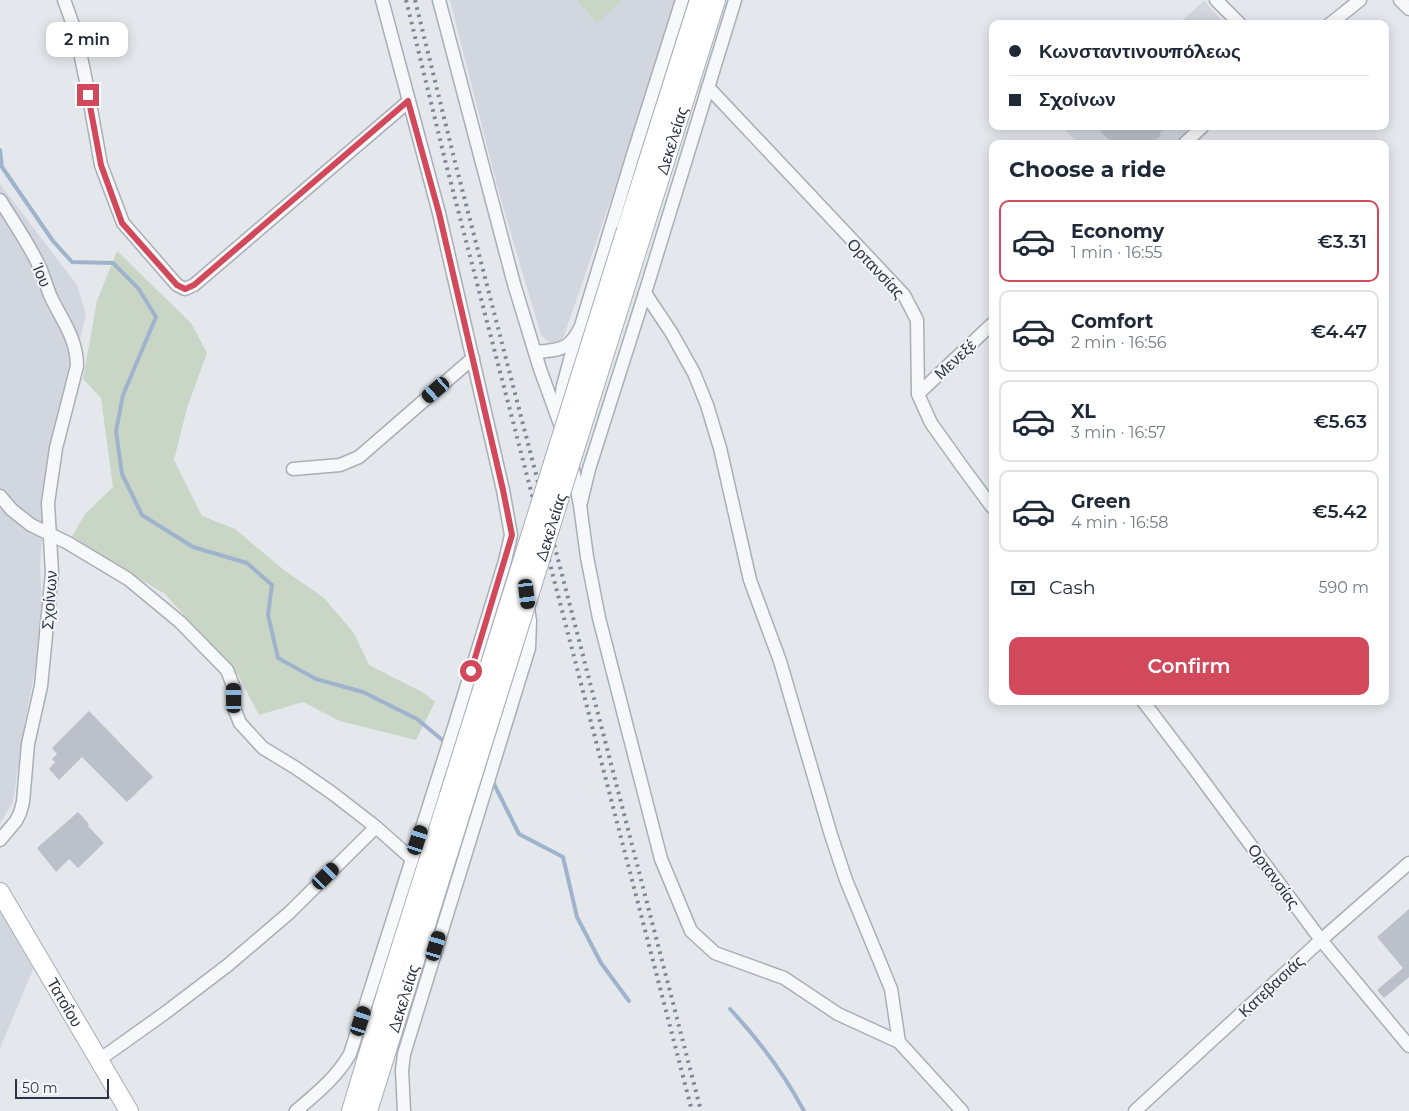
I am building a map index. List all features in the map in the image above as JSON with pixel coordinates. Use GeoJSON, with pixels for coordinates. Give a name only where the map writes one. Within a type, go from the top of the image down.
{"type":"FeatureCollection","features":[{"type":"Feature","properties":{"kind":"main road","name":"Δεκελείας"},"geometry":{"type":"LineString","coordinates":[[368,1111],[465,800],[634,232],[699,0]]}},
{"type":"Feature","properties":{"kind":"main road","name":"Δεκελείας"},"geometry":{"type":"LineString","coordinates":[[634,232],[716,0]]}},
{"type":"Feature","properties":{"kind":"main road","name":"Δεκελείας"},"geometry":{"type":"LineString","coordinates":[[351,1111],[390,984],[465,800]]}},
{"type":"Feature","properties":{"kind":"main road","name":"Τατοΐου"},"geometry":{"type":"LineString","coordinates":[[0,892],[129,1111]]}},
{"type":"Feature","properties":{"kind":"street"},"geometry":{"type":"LineString","coordinates":[[64,0],[78,43],[101,165],[122,223],[177,285],[185,289],[194,285],[408,101]]}},
{"type":"Feature","properties":{"kind":"street"},"geometry":{"type":"LineString","coordinates":[[382,0],[439,213],[527,594],[530,621],[529,648],[496,756],[465,800],[404,1054],[402,1070],[404,1111]]}},
{"type":"Feature","properties":{"kind":"street"},"geometry":{"type":"LineString","coordinates":[[440,0],[514,284],[540,369],[568,445],[599,618],[656,841],[661,859],[691,931],[715,953],[784,978],[838,1014],[899,1042],[962,1111]]}},
{"type":"Feature","properties":{"kind":"street"},"geometry":{"type":"LineString","coordinates":[[558,419],[563,386],[576,337],[582,326],[682,0]]}},
{"type":"Feature","properties":{"kind":"street"},"geometry":{"type":"LineString","coordinates":[[580,505],[735,0]]}},
{"type":"Feature","properties":{"kind":"street"},"geometry":{"type":"LineString","coordinates":[[1216,0],[1236,20]]}},
{"type":"Feature","properties":{"kind":"street"},"geometry":{"type":"LineString","coordinates":[[1335,20],[1360,0]]}},
{"type":"Feature","properties":{"kind":"street"},"geometry":{"type":"LineString","coordinates":[[1400,0],[1409,9]]}},
{"type":"Feature","properties":{"kind":"street","name":"Ορτανσίας"},"geometry":{"type":"LineString","coordinates":[[708,87],[904,295],[917,320],[918,394],[931,423],[989,503]]}},
{"type":"Feature","properties":{"kind":"street"},"geometry":{"type":"LineString","coordinates":[[1188,140],[1199,130]]}},
{"type":"Feature","properties":{"kind":"street","name":"Ίου"},"geometry":{"type":"LineString","coordinates":[[0,200],[37,262],[50,295],[72,337],[77,354]]}},
{"type":"Feature","properties":{"kind":"street"},"geometry":{"type":"LineString","coordinates":[[645,293],[694,373],[707,405],[720,448],[750,580],[780,661],[846,880],[891,989],[899,1042]]}},
{"type":"Feature","properties":{"kind":"street","name":"Μενεξέ"},"geometry":{"type":"LineString","coordinates":[[918,394],[989,327]]}},
{"type":"Feature","properties":{"kind":"street"},"geometry":{"type":"LineString","coordinates":[[535,352],[565,347],[576,337]]}},
{"type":"Feature","properties":{"kind":"street","name":"Σχοίνων"},"geometry":{"type":"LineString","coordinates":[[0,840],[16,821],[23,802],[28,744],[41,686],[52,573],[48,503],[56,448],[77,366],[77,354]]}},
{"type":"Feature","properties":{"kind":"street"},"geometry":{"type":"LineString","coordinates":[[292,469],[340,464],[359,457],[472,358]]}},
{"type":"Feature","properties":{"kind":"street"},"geometry":{"type":"LineString","coordinates":[[0,496],[12,510],[31,525],[68,543],[128,579],[174,616],[227,670],[234,688],[234,708],[240,723],[263,748],[332,793],[376,827],[412,859]]}},
{"type":"Feature","properties":{"kind":"street"},"geometry":{"type":"LineString","coordinates":[[296,1111],[329,1083],[342,1068],[350,1054],[455,724],[512,535]]}},
{"type":"Feature","properties":{"kind":"street"},"geometry":{"type":"LineString","coordinates":[[492,602],[527,594]]}},
{"type":"Feature","properties":{"kind":"street","name":"Ορτανσίας"},"geometry":{"type":"LineString","coordinates":[[1146,705],[1321,940],[1409,1046]]}},
{"type":"Feature","properties":{"kind":"street"},"geometry":{"type":"LineString","coordinates":[[99,1060],[228,965],[289,914],[376,827]]}},
{"type":"Feature","properties":{"kind":"street","name":"Κατεβασιάς"},"geometry":{"type":"LineString","coordinates":[[1135,1111],[1409,862]]}},
{"type":"Feature","properties":{"kind":"shaded area"},"geometry":{"type":"Polygon","coordinates":[[[450,0],[679,0],[564,336],[560,341],[549,342],[541,335],[499,193],[450,0]]]}},
{"type":"Feature","properties":{"kind":"shaded area"},"geometry":{"type":"Polygon","coordinates":[[[1204,1],[1221,20],[1183,20],[1204,1]]]}},
{"type":"Feature","properties":{"kind":"shaded area"},"geometry":{"type":"Polygon","coordinates":[[[1065,130],[1187,130],[1177,140],[1075,140],[1065,130]]]}},
{"type":"Feature","properties":{"kind":"shaded area"},"geometry":{"type":"Polygon","coordinates":[[[0,184],[77,285],[86,315],[59,420],[44,502],[40,568],[43,626],[24,727],[13,802],[0,823],[0,184]]]}},
{"type":"Feature","properties":{"kind":"shaded area"},"geometry":{"type":"Polygon","coordinates":[[[0,909],[34,967],[0,1048],[0,909]]]}},
{"type":"Feature","properties":{"kind":"green space"},"geometry":{"type":"Polygon","coordinates":[[[577,0],[622,0],[597,23],[577,0]]]}},
{"type":"Feature","properties":{"kind":"green space"},"geometry":{"type":"Polygon","coordinates":[[[117,251],[191,323],[207,353],[187,408],[174,460],[202,516],[235,529],[284,570],[324,598],[354,633],[369,665],[424,693],[435,702],[416,740],[340,721],[303,702],[259,715],[238,675],[165,594],[98,554],[70,540],[85,514],[113,487],[101,398],[83,379],[97,301],[117,251]]]}},
{"type":"Feature","properties":{"kind":"building"},"geometry":{"type":"Polygon","coordinates":[[[1099,130],[1163,130],[1156,140],[1109,140],[1099,130]]]}},
{"type":"Feature","properties":{"kind":"building"},"geometry":{"type":"Polygon","coordinates":[[[89,711],[153,777],[127,802],[82,757],[59,780],[49,769],[55,762],[52,759],[57,754],[52,748],[89,711]]]}},
{"type":"Feature","properties":{"kind":"building"},"geometry":{"type":"Polygon","coordinates":[[[78,812],[104,843],[78,868],[69,859],[56,872],[37,848],[78,812]]]}},
{"type":"Feature","properties":{"kind":"building"},"geometry":{"type":"Polygon","coordinates":[[[1409,909],[1409,977],[1384,998],[1377,990],[1403,968],[1377,937],[1409,909]]]}},
{"type":"Feature","properties":{"kind":"waterway"},"geometry":{"type":"LineString","coordinates":[[0,150],[2,167],[53,241],[72,262],[113,263],[138,288],[156,317],[123,395],[116,431],[122,474],[142,515],[193,547],[247,563],[272,585],[268,615],[278,658],[316,679],[363,692],[417,719],[446,743]]}},
{"type":"Feature","properties":{"kind":"waterway"},"geometry":{"type":"LineString","coordinates":[[491,782],[494,784],[519,834],[563,857],[577,917],[601,963],[629,1001]]}},
{"type":"Feature","properties":{"kind":"waterway"},"geometry":{"type":"LineString","coordinates":[[730,1009],[770,1058],[804,1111]]}},
{"type":"Feature","properties":{"kind":"railway"},"geometry":{"type":"LineString","coordinates":[[406,0],[445,160],[692,1111]]}},
{"type":"Feature","properties":{"kind":"railway"},"geometry":{"type":"LineString","coordinates":[[415,0],[454,158],[701,1111]]}},
{"type":"Feature","properties":{"kind":"route"},"geometry":{"type":"LineString","coordinates":[[88,95],[101,165],[122,223],[177,285],[185,289],[194,285],[408,101],[439,213],[512,535],[471,671]]}}]}
